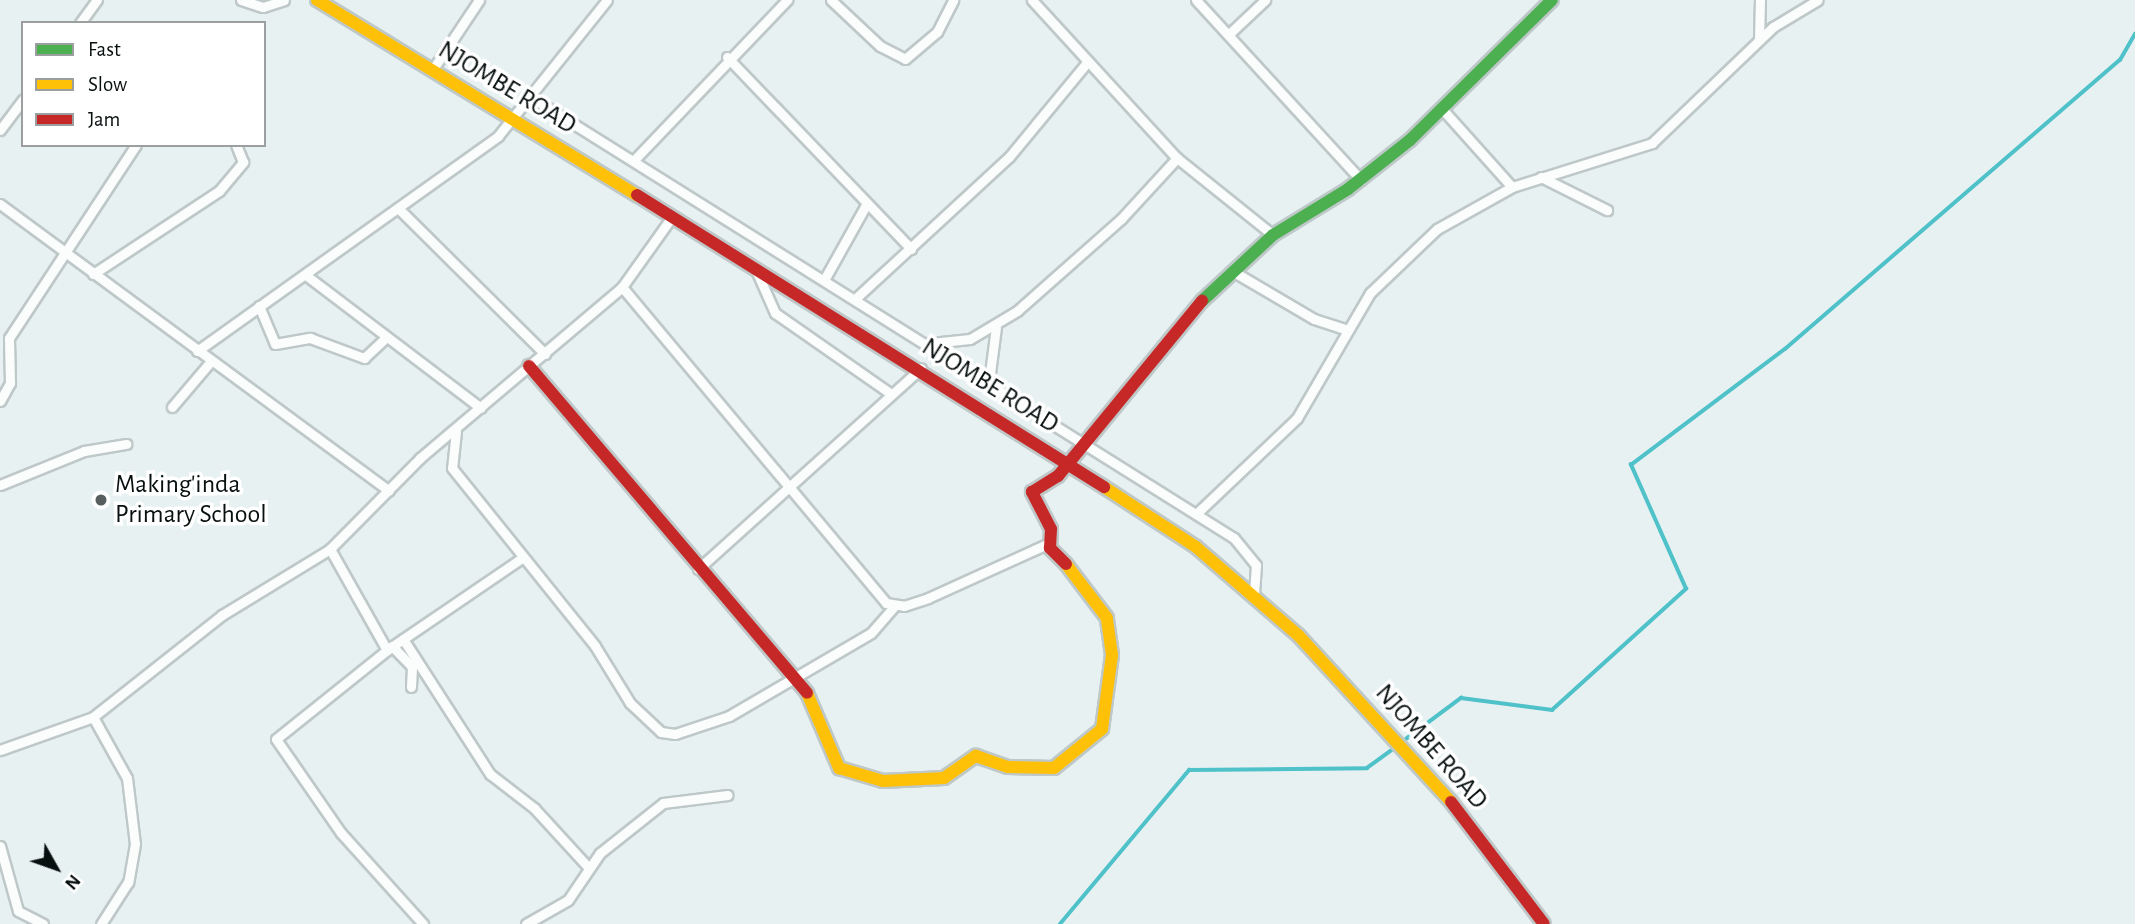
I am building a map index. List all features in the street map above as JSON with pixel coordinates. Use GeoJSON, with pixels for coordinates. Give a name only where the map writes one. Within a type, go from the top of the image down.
{"type":"FeatureCollection","features":[{"type":"Feature","properties":{"kind":"main road"},"geometry":{"type":"LineString","coordinates":[[529,366],[698,569],[796,675],[830,758],[852,776],[944,778],[976,756],[1029,770],[1062,764],[1102,729],[1112,654],[1108,621],[1094,594],[1049,543],[1051,529],[1032,492],[1067,462],[1178,324],[1273,235],[1361,180],[1444,111],[1552,0]]}},
{"type":"Feature","properties":{"kind":"main road","name":"NJOMBE ROAD"},"geometry":{"type":"LineString","coordinates":[[326,2],[756,270],[921,368],[1196,547],[1254,597],[1376,715],[1421,764],[1544,924]]}},
{"type":"Feature","properties":{"kind":"street"},"geometry":{"type":"LineString","coordinates":[[81,21],[97,0]]}},
{"type":"Feature","properties":{"kind":"street"},"geometry":{"type":"LineString","coordinates":[[240,0],[263,7],[284,0]]}},
{"type":"Feature","properties":{"kind":"street"},"geometry":{"type":"LineString","coordinates":[[433,69],[479,0]]}},
{"type":"Feature","properties":{"kind":"street"},"geometry":{"type":"LineString","coordinates":[[197,351],[401,211],[514,118],[607,0]]}},
{"type":"Feature","properties":{"kind":"street"},"geometry":{"type":"LineString","coordinates":[[636,158],[727,58],[787,0]]}},
{"type":"Feature","properties":{"kind":"street"},"geometry":{"type":"LineString","coordinates":[[831,0],[880,46],[905,59],[937,32],[953,0]]}},
{"type":"Feature","properties":{"kind":"street"},"geometry":{"type":"LineString","coordinates":[[1032,0],[1177,158],[1273,235]]}},
{"type":"Feature","properties":{"kind":"street"},"geometry":{"type":"LineString","coordinates":[[1196,0],[1361,180]]}},
{"type":"Feature","properties":{"kind":"street"},"geometry":{"type":"LineString","coordinates":[[1229,34],[1265,0]]}},
{"type":"Feature","properties":{"kind":"street"},"geometry":{"type":"LineString","coordinates":[[1759,40],[1760,0]]}},
{"type":"Feature","properties":{"kind":"street"},"geometry":{"type":"LineString","coordinates":[[1196,514],[1297,418],[1345,328],[1370,293],[1437,229],[1512,187],[1541,177],[1602,164],[1652,143],[1759,40],[1818,0]]}},
{"type":"Feature","properties":{"kind":"street"},"geometry":{"type":"LineString","coordinates":[[727,58],[911,249]]}},
{"type":"Feature","properties":{"kind":"street"},"geometry":{"type":"LineString","coordinates":[[856,298],[1042,123],[1088,61]]}},
{"type":"Feature","properties":{"kind":"street"},"geometry":{"type":"LineString","coordinates":[[529,96],[636,158],[1196,514],[1250,553],[1256,565],[1254,597]]}},
{"type":"Feature","properties":{"kind":"street"},"geometry":{"type":"LineString","coordinates":[[0,130],[21,103]]}},
{"type":"Feature","properties":{"kind":"street"},"geometry":{"type":"LineString","coordinates":[[1444,111],[1512,187]]}},
{"type":"Feature","properties":{"kind":"street"},"geometry":{"type":"LineString","coordinates":[[0,401],[10,383],[9,338],[63,252],[135,147]]}},
{"type":"Feature","properties":{"kind":"street"},"geometry":{"type":"LineString","coordinates":[[93,274],[219,191],[243,162],[237,147]]}},
{"type":"Feature","properties":{"kind":"street"},"geometry":{"type":"LineString","coordinates":[[928,343],[950,344],[996,327],[1095,243],[1177,158]]}},
{"type":"Feature","properties":{"kind":"street"},"geometry":{"type":"LineString","coordinates":[[1541,177],[1607,210]]}},
{"type":"Feature","properties":{"kind":"street"},"geometry":{"type":"LineString","coordinates":[[824,279],[867,203]]}},
{"type":"Feature","properties":{"kind":"street"},"geometry":{"type":"LineString","coordinates":[[0,204],[389,491]]}},
{"type":"Feature","properties":{"kind":"street"},"geometry":{"type":"LineString","coordinates":[[401,211],[545,354]]}},
{"type":"Feature","properties":{"kind":"street"},"geometry":{"type":"LineString","coordinates":[[0,750],[93,717],[222,615],[330,549],[389,491],[481,408],[622,287],[672,217]]}},
{"type":"Feature","properties":{"kind":"street"},"geometry":{"type":"LineString","coordinates":[[756,270],[766,301],[781,319],[891,394]]}},
{"type":"Feature","properties":{"kind":"street"},"geometry":{"type":"LineString","coordinates":[[1234,272],[1314,319],[1345,328]]}},
{"type":"Feature","properties":{"kind":"street"},"geometry":{"type":"LineString","coordinates":[[307,276],[383,340],[481,408]]}},
{"type":"Feature","properties":{"kind":"street"},"geometry":{"type":"LineString","coordinates":[[622,287],[850,564],[894,607]]}},
{"type":"Feature","properties":{"kind":"street"},"geometry":{"type":"LineString","coordinates":[[259,306],[275,344],[310,338],[364,358],[383,340]]}},
{"type":"Feature","properties":{"kind":"street"},"geometry":{"type":"LineString","coordinates":[[989,381],[996,327]]}},
{"type":"Feature","properties":{"kind":"street"},"geometry":{"type":"LineString","coordinates":[[172,407],[211,361]]}},
{"type":"Feature","properties":{"kind":"street"},"geometry":{"type":"LineString","coordinates":[[698,569],[921,368]]}},
{"type":"Feature","properties":{"kind":"street"},"geometry":{"type":"LineString","coordinates":[[457,430],[452,468],[595,646],[630,703],[661,732],[722,719],[871,633],[894,607],[999,570],[1049,543]]}},
{"type":"Feature","properties":{"kind":"street"},"geometry":{"type":"LineString","coordinates":[[0,485],[50,462],[126,444]]}},
{"type":"Feature","properties":{"kind":"street"},"geometry":{"type":"LineString","coordinates":[[330,549],[390,648],[412,667],[411,687]]}},
{"type":"Feature","properties":{"kind":"street"},"geometry":{"type":"LineString","coordinates":[[423,924],[341,833],[276,739],[390,648],[522,558]]}},
{"type":"Feature","properties":{"kind":"street"},"geometry":{"type":"LineString","coordinates":[[403,639],[490,774],[534,808],[588,867]]}},
{"type":"Feature","properties":{"kind":"street"},"geometry":{"type":"LineString","coordinates":[[93,717],[127,778],[135,844],[128,882],[98,923]]}},
{"type":"Feature","properties":{"kind":"street"},"geometry":{"type":"LineString","coordinates":[[526,924],[579,890],[588,867],[663,803],[728,795]]}},
{"type":"Feature","properties":{"kind":"street"},"geometry":{"type":"LineString","coordinates":[[0,846],[2,872],[18,911],[43,924]]}},
{"type":"Feature","properties":{"kind":"waterway"},"geometry":{"type":"LineString","coordinates":[[1406,739],[1461,698],[1552,710],[1686,589],[1631,465],[1785,349],[2120,60],[2135,34]]}},
{"type":"Feature","properties":{"kind":"waterway"},"geometry":{"type":"LineString","coordinates":[[1060,924],[1189,770],[1367,768],[1397,746]]}},
{"type":"Feature","properties":{"kind":"traffic: fast"},"geometry":{"type":"LineString","coordinates":[[1202,301],[1273,235],[1348,189],[1410,140],[1552,0]]}},
{"type":"Feature","properties":{"kind":"traffic: slow"},"geometry":{"type":"LineString","coordinates":[[317,0],[637,195]]}},
{"type":"Feature","properties":{"kind":"traffic: slow"},"geometry":{"type":"LineString","coordinates":[[1104,487],[1196,547],[1299,636],[1451,802]]}},
{"type":"Feature","properties":{"kind":"traffic: slow"},"geometry":{"type":"LineString","coordinates":[[807,693],[839,768],[883,781],[944,778],[976,756],[1008,767],[1054,768],[1102,729],[1112,655],[1107,618],[1066,564]]}},
{"type":"Feature","properties":{"kind":"traffic: jam"},"geometry":{"type":"LineString","coordinates":[[637,195],[1104,487]]}},
{"type":"Feature","properties":{"kind":"traffic: jam"},"geometry":{"type":"LineString","coordinates":[[1066,564],[1050,548],[1051,529],[1032,492],[1058,476],[1202,301]]}},
{"type":"Feature","properties":{"kind":"traffic: jam"},"geometry":{"type":"LineString","coordinates":[[529,366],[807,693]]}},
{"type":"Feature","properties":{"kind":"traffic: jam"},"geometry":{"type":"LineString","coordinates":[[1451,802],[1544,924]]}},
{"type":"Feature","properties":{"kind":"place","name":"Making'inda Primary School"},"geometry":{"type":"Point","coordinates":[101,500]}}]}
